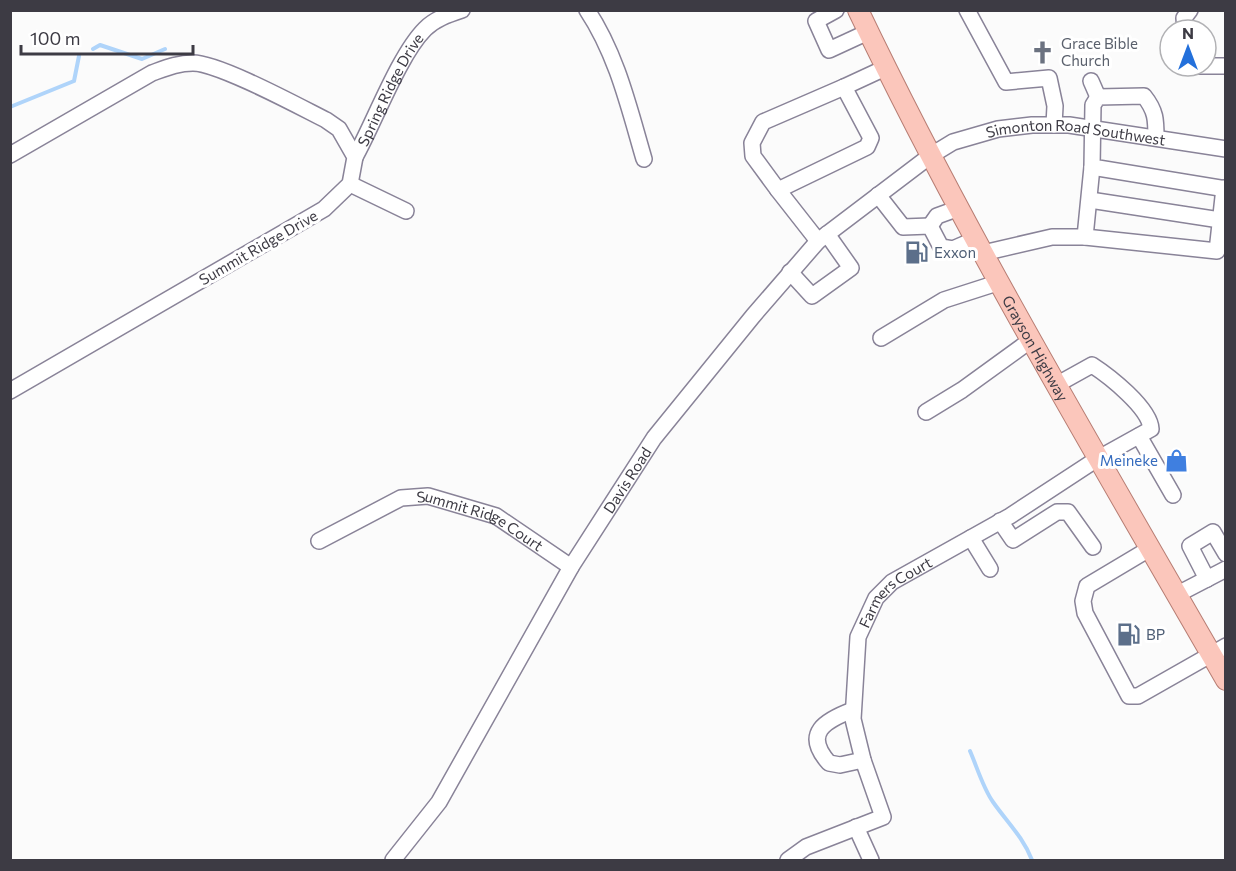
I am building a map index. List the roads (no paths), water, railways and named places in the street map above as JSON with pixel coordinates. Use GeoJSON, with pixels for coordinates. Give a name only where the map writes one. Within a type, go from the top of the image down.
{"type":"FeatureCollection","features":[{"type":"Feature","properties":{"kind":"main road","name":"Grayson Highway"},"geometry":{"type":"LineString","coordinates":[[858,10],[930,156],[1097,459],[1176,595],[1218,650],[1226,680]]}},
{"type":"Feature","properties":{"kind":"street","name":"Spring Ridge Drive"},"geometry":{"type":"LineString","coordinates":[[355,157],[410,49],[424,30],[440,17],[462,10]]}},
{"type":"Feature","properties":{"kind":"street"},"geometry":{"type":"LineString","coordinates":[[587,10],[600,31],[623,86],[644,159]]}},
{"type":"Feature","properties":{"kind":"street"},"geometry":{"type":"LineString","coordinates":[[836,10],[816,21],[829,50],[868,32]]}},
{"type":"Feature","properties":{"kind":"street"},"geometry":{"type":"LineString","coordinates":[[967,10],[1005,82],[1049,78],[1055,106],[1054,125]]}},
{"type":"Feature","properties":{"kind":"street"},"geometry":{"type":"LineString","coordinates":[[10,154],[152,72],[175,65],[195,63],[216,68],[326,120],[339,129],[355,157],[350,184],[406,211]]}},
{"type":"Feature","properties":{"kind":"street"},"geometry":{"type":"LineString","coordinates":[[775,122],[763,122],[885,68]]}},
{"type":"Feature","properties":{"kind":"street"},"geometry":{"type":"LineString","coordinates":[[1091,81],[1098,97]]}},
{"type":"Feature","properties":{"kind":"street"},"geometry":{"type":"LineString","coordinates":[[778,190],[867,147],[871,138],[844,87]]}},
{"type":"Feature","properties":{"kind":"street"},"geometry":{"type":"LineString","coordinates":[[1098,97],[1144,96],[1153,107],[1156,118],[1155,138]]}},
{"type":"Feature","properties":{"kind":"street"},"geometry":{"type":"LineString","coordinates":[[1085,237],[1092,167],[1093,105],[1098,97]]}},
{"type":"Feature","properties":{"kind":"street"},"geometry":{"type":"LineString","coordinates":[[790,272],[812,296],[851,268],[778,190],[753,156],[752,143],[775,122],[799,111],[804,103]]}},
{"type":"Feature","properties":{"kind":"street","name":"Simonton Road Southwest"},"geometry":{"type":"LineString","coordinates":[[930,156],[953,142],[983,133],[1014,127],[1054,125],[1092,128],[1226,149]]}},
{"type":"Feature","properties":{"kind":"street","name":"Davis Road"},"geometry":{"type":"LineString","coordinates":[[393,861],[439,802],[571,567],[654,438],[790,272],[822,238],[930,156]]}},
{"type":"Feature","properties":{"kind":"street"},"geometry":{"type":"LineString","coordinates":[[930,226],[941,247],[953,249],[1052,237],[1085,237],[1217,251],[1225,189],[1092,167]]}},
{"type":"Feature","properties":{"kind":"street","name":"Summit Ridge Drive"},"geometry":{"type":"LineString","coordinates":[[10,391],[324,209],[350,184]]}},
{"type":"Feature","properties":{"kind":"street"},"geometry":{"type":"LineString","coordinates":[[878,195],[903,227],[930,226]]}},
{"type":"Feature","properties":{"kind":"street"},"geometry":{"type":"LineString","coordinates":[[1090,200],[1220,220]]}},
{"type":"Feature","properties":{"kind":"street"},"geometry":{"type":"LineString","coordinates":[[930,226],[937,216],[959,208]]}},
{"type":"Feature","properties":{"kind":"street"},"geometry":{"type":"LineString","coordinates":[[881,338],[944,300],[1000,282]]}},
{"type":"Feature","properties":{"kind":"street"},"geometry":{"type":"LineString","coordinates":[[926,412],[962,390],[1031,340]]}},
{"type":"Feature","properties":{"kind":"street"},"geometry":{"type":"LineString","coordinates":[[1056,384],[1092,365],[1136,401],[1151,429],[1139,436],[1173,495]]}},
{"type":"Feature","properties":{"kind":"street","name":"Farmers Court"},"geometry":{"type":"LineString","coordinates":[[856,827],[883,817],[862,760],[853,710],[858,637],[876,598],[892,582],[1000,521],[1097,459],[1139,436]]}},
{"type":"Feature","properties":{"kind":"street"},"geometry":{"type":"LineString","coordinates":[[1045,494],[1057,512]]}},
{"type":"Feature","properties":{"kind":"street","name":"Summit Ridge Court"},"geometry":{"type":"LineString","coordinates":[[319,541],[401,498],[428,496],[496,516],[571,567]]}},
{"type":"Feature","properties":{"kind":"street"},"geometry":{"type":"LineString","coordinates":[[1000,521],[1013,540],[1057,512],[1068,512],[1093,547]]}},
{"type":"Feature","properties":{"kind":"street"},"geometry":{"type":"LineString","coordinates":[[1207,579],[1190,546],[1213,532],[1226,554]]}},
{"type":"Feature","properties":{"kind":"street"},"geometry":{"type":"LineString","coordinates":[[971,538],[990,569]]}},
{"type":"Feature","properties":{"kind":"street"},"geometry":{"type":"LineString","coordinates":[[1149,549],[1087,586],[1083,601],[1085,613],[1128,696],[1138,696],[1218,650]]}},
{"type":"Feature","properties":{"kind":"street"},"geometry":{"type":"LineString","coordinates":[[1176,595],[1226,569]]}},
{"type":"Feature","properties":{"kind":"street"},"geometry":{"type":"LineString","coordinates":[[853,710],[822,725],[817,734],[818,744],[829,763],[840,765],[862,760]]}},
{"type":"Feature","properties":{"kind":"street"},"geometry":{"type":"LineString","coordinates":[[788,861],[806,847],[856,827],[871,861]]}},
{"type":"Feature","properties":{"kind":"waterway"},"geometry":{"type":"LineString","coordinates":[[93,49],[100,45],[142,59],[165,49]]}},
{"type":"Feature","properties":{"kind":"waterway"},"geometry":{"type":"LineString","coordinates":[[10,107],[74,81],[79,56]]}},
{"type":"Feature","properties":{"kind":"waterway"},"geometry":{"type":"LineString","coordinates":[[970,751],[989,796],[1019,837],[1032,860]]}},
{"type":"Feature","properties":{"kind":"place","name":"Grace Bible Church"},"geometry":{"type":"Point","coordinates":[1043,52]}},
{"type":"Feature","properties":{"kind":"place","name":"Exxon"},"geometry":{"type":"Point","coordinates":[916,252]}},
{"type":"Feature","properties":{"kind":"place","name":"Meineke"},"geometry":{"type":"Point","coordinates":[1176,460]}},
{"type":"Feature","properties":{"kind":"place","name":"BP"},"geometry":{"type":"Point","coordinates":[1128,634]}}]}
